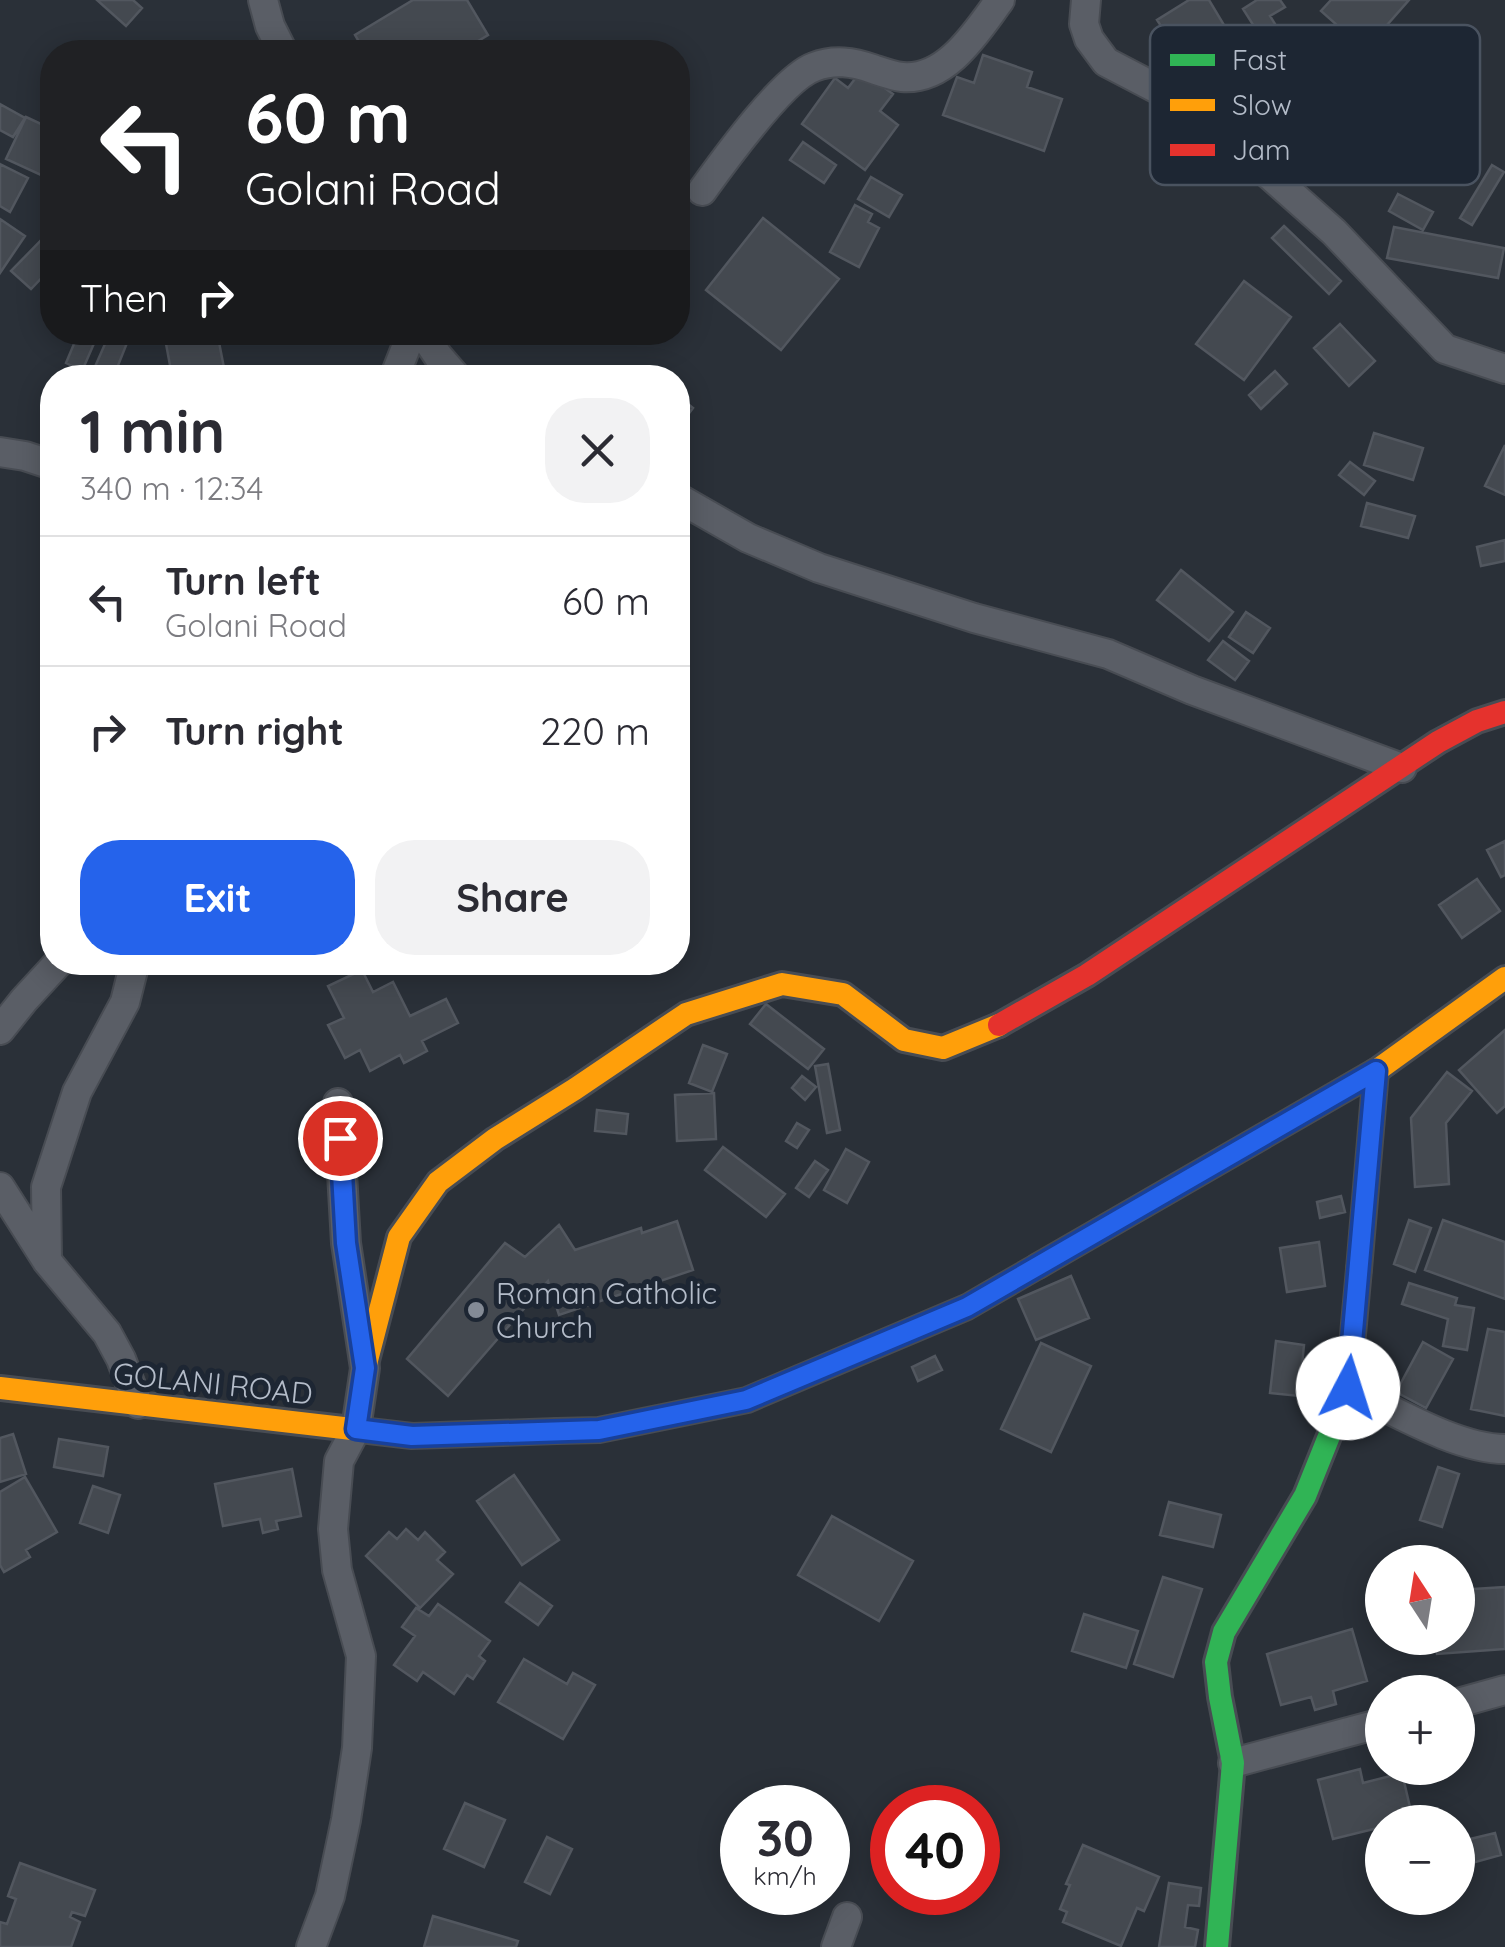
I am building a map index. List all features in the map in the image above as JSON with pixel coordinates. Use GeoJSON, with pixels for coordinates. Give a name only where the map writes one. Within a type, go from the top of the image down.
{"type":"FeatureCollection","features":[{"type":"Feature","properties":{"kind":"street"},"geometry":{"type":"LineString","coordinates":[[263,0],[278,40]]}},
{"type":"Feature","properties":{"kind":"street"},"geometry":{"type":"LineString","coordinates":[[702,191],[783,89],[809,68],[828,62],[853,62],[900,77],[915,77],[939,69],[976,34],[1000,0]]}},
{"type":"Feature","properties":{"kind":"street"},"geometry":{"type":"LineString","coordinates":[[1086,0],[1084,24],[1089,39],[1106,62],[1150,85]]}},
{"type":"Feature","properties":{"kind":"street"},"geometry":{"type":"LineString","coordinates":[[1281,185],[1334,232],[1445,349],[1505,369]]}},
{"type":"Feature","properties":{"kind":"street"},"geometry":{"type":"LineString","coordinates":[[431,345],[446,365]]}},
{"type":"Feature","properties":{"kind":"street"},"geometry":{"type":"LineString","coordinates":[[0,452],[40,461]]}},
{"type":"Feature","properties":{"kind":"street"},"geometry":{"type":"LineString","coordinates":[[690,505],[748,538],[819,568],[974,618],[1108,654],[1192,690],[1402,768]]}},
{"type":"Feature","properties":{"kind":"street"},"geometry":{"type":"LineString","coordinates":[[311,1947],[330,1896],[357,1748],[361,1656],[337,1570],[333,1529],[339,1462],[356,1429],[365,1368],[399,1237],[438,1182],[494,1139],[686,1014],[782,984],[843,994],[904,1040],[943,1048],[1007,1022],[1087,975],[1440,739],[1505,712]]}},
{"type":"Feature","properties":{"kind":"street"},"geometry":{"type":"LineString","coordinates":[[0,1030],[47,975]]}},
{"type":"Feature","properties":{"kind":"street"},"geometry":{"type":"LineString","coordinates":[[47,1260],[46,1187],[77,1092],[125,1002],[132,975]]}},
{"type":"Feature","properties":{"kind":"street","name":"GOLANI ROAD"},"geometry":{"type":"LineString","coordinates":[[0,1388],[412,1436],[599,1430],[746,1400],[967,1307],[1376,1071],[1505,978]]}},
{"type":"Feature","properties":{"kind":"street"},"geometry":{"type":"LineString","coordinates":[[1217,1947],[1233,1762],[1216,1662],[1224,1632],[1305,1496],[1348,1388],[1376,1071]]}},
{"type":"Feature","properties":{"kind":"street"},"geometry":{"type":"LineString","coordinates":[[338,1103],[346,1243],[365,1368]]}},
{"type":"Feature","properties":{"kind":"street"},"geometry":{"type":"LineString","coordinates":[[0,1186],[47,1260],[107,1333],[138,1404]]}},
{"type":"Feature","properties":{"kind":"street"},"geometry":{"type":"LineString","coordinates":[[1348,1388],[1440,1432],[1485,1449],[1505,1449]]}},
{"type":"Feature","properties":{"kind":"street"},"geometry":{"type":"LineString","coordinates":[[1475,1698],[1505,1690]]}},
{"type":"Feature","properties":{"kind":"street"},"geometry":{"type":"LineString","coordinates":[[1233,1762],[1365,1727]]}},
{"type":"Feature","properties":{"kind":"street"},"geometry":{"type":"LineString","coordinates":[[836,1947],[847,1917]]}},
{"type":"Feature","properties":{"kind":"building"},"geometry":{"type":"Polygon","coordinates":[[[97,0],[133,0],[142,8],[126,26],[97,0]]]}},
{"type":"Feature","properties":{"kind":"building"},"geometry":{"type":"Polygon","coordinates":[[[413,0],[467,0],[488,35],[480,40],[358,40],[355,35],[413,0]]]}},
{"type":"Feature","properties":{"kind":"building"},"geometry":{"type":"Polygon","coordinates":[[[1189,0],[1209,0],[1224,25],[1160,25],[1157,20],[1189,0]]]}},
{"type":"Feature","properties":{"kind":"building"},"geometry":{"type":"Polygon","coordinates":[[[1257,0],[1280,0],[1285,7],[1270,16],[1276,25],[1253,25],[1243,9],[1257,0]]]}},
{"type":"Feature","properties":{"kind":"building"},"geometry":{"type":"Polygon","coordinates":[[[1331,0],[1409,0],[1387,25],[1337,25],[1321,11],[1331,0]]]}},
{"type":"Feature","properties":{"kind":"building"},"geometry":{"type":"Polygon","coordinates":[[[983,55],[1032,72],[1027,87],[1062,99],[1044,151],[943,115],[957,77],[974,83],[983,55]]]}},
{"type":"Feature","properties":{"kind":"building"},"geometry":{"type":"Polygon","coordinates":[[[861,71],[893,94],[880,111],[898,125],[865,170],[802,124],[835,78],[848,88],[861,71]]]}},
{"type":"Feature","properties":{"kind":"building"},"geometry":{"type":"Polygon","coordinates":[[[0,104],[25,118],[13,137],[0,130],[0,104]]]}},
{"type":"Feature","properties":{"kind":"building"},"geometry":{"type":"Polygon","coordinates":[[[26,117],[40,123],[40,175],[6,159],[26,117]]]}},
{"type":"Feature","properties":{"kind":"building"},"geometry":{"type":"Polygon","coordinates":[[[803,142],[836,165],[824,183],[790,160],[803,142]]]}},
{"type":"Feature","properties":{"kind":"building"},"geometry":{"type":"Polygon","coordinates":[[[0,164],[28,178],[10,212],[0,206],[0,164]]]}},
{"type":"Feature","properties":{"kind":"building"},"geometry":{"type":"Polygon","coordinates":[[[1492,165],[1504,172],[1472,225],[1460,218],[1492,165]]]}},
{"type":"Feature","properties":{"kind":"building"},"geometry":{"type":"Polygon","coordinates":[[[871,177],[902,195],[889,217],[858,199],[871,177]]]}},
{"type":"Feature","properties":{"kind":"building"},"geometry":{"type":"Polygon","coordinates":[[[1398,194],[1433,212],[1423,230],[1389,211],[1398,194]]]}},
{"type":"Feature","properties":{"kind":"building"},"geometry":{"type":"Polygon","coordinates":[[[855,205],[872,214],[868,222],[879,228],[859,267],[830,252],[855,205]]]}},
{"type":"Feature","properties":{"kind":"building"},"geometry":{"type":"Polygon","coordinates":[[[763,218],[839,279],[781,350],[706,290],[763,218]]]}},
{"type":"Feature","properties":{"kind":"building"},"geometry":{"type":"Polygon","coordinates":[[[0,219],[25,236],[0,273],[0,219]]]}},
{"type":"Feature","properties":{"kind":"building"},"geometry":{"type":"Polygon","coordinates":[[[1284,226],[1341,281],[1329,294],[1272,238],[1284,226]]]}},
{"type":"Feature","properties":{"kind":"building"},"geometry":{"type":"Polygon","coordinates":[[[1394,227],[1504,248],[1498,278],[1387,258],[1394,227]]]}},
{"type":"Feature","properties":{"kind":"building"},"geometry":{"type":"Polygon","coordinates":[[[40,241],[40,280],[31,289],[11,271],[40,241]]]}},
{"type":"Feature","properties":{"kind":"building"},"geometry":{"type":"Polygon","coordinates":[[[1244,281],[1291,317],[1244,380],[1196,344],[1244,281]]]}},
{"type":"Feature","properties":{"kind":"building"},"geometry":{"type":"Polygon","coordinates":[[[1340,324],[1375,361],[1349,386],[1314,348],[1340,324]]]}},
{"type":"Feature","properties":{"kind":"building"},"geometry":{"type":"Polygon","coordinates":[[[74,345],[93,345],[85,365],[66,363],[74,345]]]}},
{"type":"Feature","properties":{"kind":"building"},"geometry":{"type":"Polygon","coordinates":[[[105,345],[126,345],[118,365],[96,365],[105,345]]]}},
{"type":"Feature","properties":{"kind":"building"},"geometry":{"type":"Polygon","coordinates":[[[166,345],[220,345],[223,365],[170,365],[166,345]]]}},
{"type":"Feature","properties":{"kind":"building"},"geometry":{"type":"Polygon","coordinates":[[[1275,371],[1287,384],[1261,409],[1249,395],[1275,371]]]}},
{"type":"Feature","properties":{"kind":"building"},"geometry":{"type":"Polygon","coordinates":[[[1374,433],[1423,448],[1413,480],[1364,465],[1374,433]]]}},
{"type":"Feature","properties":{"kind":"building"},"geometry":{"type":"Polygon","coordinates":[[[1505,445],[1505,495],[1485,486],[1505,445]]]}},
{"type":"Feature","properties":{"kind":"building"},"geometry":{"type":"Polygon","coordinates":[[[1350,462],[1375,481],[1364,495],[1339,475],[1350,462]]]}},
{"type":"Feature","properties":{"kind":"building"},"geometry":{"type":"Polygon","coordinates":[[[1367,503],[1415,516],[1408,538],[1361,526],[1367,503]]]}},
{"type":"Feature","properties":{"kind":"building"},"geometry":{"type":"Polygon","coordinates":[[[1505,540],[1505,561],[1481,566],[1477,547],[1505,540]]]}},
{"type":"Feature","properties":{"kind":"building"},"geometry":{"type":"Polygon","coordinates":[[[1181,570],[1233,612],[1209,641],[1157,600],[1181,570]]]}},
{"type":"Feature","properties":{"kind":"building"},"geometry":{"type":"Polygon","coordinates":[[[1246,612],[1270,628],[1253,653],[1229,637],[1246,612]]]}},
{"type":"Feature","properties":{"kind":"building"},"geometry":{"type":"Polygon","coordinates":[[[1223,641],[1249,661],[1235,680],[1208,660],[1223,641]]]}},
{"type":"Feature","properties":{"kind":"building"},"geometry":{"type":"Polygon","coordinates":[[[1505,841],[1505,875],[1501,877],[1487,850],[1505,841]]]}},
{"type":"Feature","properties":{"kind":"building"},"geometry":{"type":"Polygon","coordinates":[[[1477,879],[1500,911],[1462,938],[1439,905],[1477,879]]]}},
{"type":"Feature","properties":{"kind":"building"},"geometry":{"type":"Polygon","coordinates":[[[351,975],[364,975],[373,992],[393,982],[410,1016],[446,999],[458,1023],[422,1041],[427,1051],[404,1063],[400,1055],[370,1071],[360,1050],[345,1058],[328,1025],[344,1018],[328,986],[351,975]]]}},
{"type":"Feature","properties":{"kind":"building"},"geometry":{"type":"Polygon","coordinates":[[[766,1004],[824,1049],[808,1069],[750,1024],[766,1004]]]}},
{"type":"Feature","properties":{"kind":"building"},"geometry":{"type":"Polygon","coordinates":[[[1505,1030],[1505,1106],[1497,1113],[1459,1070],[1505,1030]]]}},
{"type":"Feature","properties":{"kind":"building"},"geometry":{"type":"Polygon","coordinates":[[[703,1045],[727,1054],[712,1092],[689,1083],[703,1045]]]}},
{"type":"Feature","properties":{"kind":"building"},"geometry":{"type":"Polygon","coordinates":[[[828,1064],[840,1130],[827,1133],[815,1066],[828,1064]]]}},
{"type":"Feature","properties":{"kind":"building"},"geometry":{"type":"Polygon","coordinates":[[[1447,1072],[1472,1091],[1446,1123],[1449,1184],[1415,1187],[1411,1118],[1447,1072]]]}},
{"type":"Feature","properties":{"kind":"building"},"geometry":{"type":"Polygon","coordinates":[[[802,1076],[816,1087],[805,1100],[792,1088],[802,1076]]]}},
{"type":"Feature","properties":{"kind":"building"},"geometry":{"type":"Polygon","coordinates":[[[714,1093],[716,1139],[677,1141],[675,1095],[714,1093]]]}},
{"type":"Feature","properties":{"kind":"building"},"geometry":{"type":"Polygon","coordinates":[[[597,1110],[628,1114],[626,1134],[595,1131],[597,1110]]]}},
{"type":"Feature","properties":{"kind":"building"},"geometry":{"type":"Polygon","coordinates":[[[797,1123],[809,1130],[797,1148],[786,1141],[797,1123]]]}},
{"type":"Feature","properties":{"kind":"building"},"geometry":{"type":"Polygon","coordinates":[[[723,1147],[785,1194],[766,1217],[705,1170],[723,1147]]]}},
{"type":"Feature","properties":{"kind":"building"},"geometry":{"type":"Polygon","coordinates":[[[846,1149],[869,1162],[847,1203],[824,1190],[846,1149]]]}},
{"type":"Feature","properties":{"kind":"building"},"geometry":{"type":"Polygon","coordinates":[[[815,1161],[828,1170],[809,1197],[796,1188],[815,1161]]]}},
{"type":"Feature","properties":{"kind":"building"},"geometry":{"type":"Polygon","coordinates":[[[1341,1196],[1345,1212],[1320,1218],[1317,1202],[1341,1196]]]}},
{"type":"Feature","properties":{"kind":"building"},"geometry":{"type":"Polygon","coordinates":[[[1409,1220],[1431,1228],[1415,1272],[1394,1264],[1409,1220]]]}},
{"type":"Feature","properties":{"kind":"building"},"geometry":{"type":"Polygon","coordinates":[[[1443,1220],[1505,1242],[1505,1299],[1425,1270],[1443,1220]]]}},
{"type":"Feature","properties":{"kind":"building"},"geometry":{"type":"Polygon","coordinates":[[[677,1221],[693,1270],[559,1315],[548,1281],[448,1396],[407,1359],[505,1243],[525,1257],[559,1225],[575,1250],[641,1228],[642,1233],[677,1221]]]}},
{"type":"Feature","properties":{"kind":"building"},"geometry":{"type":"Polygon","coordinates":[[[1319,1242],[1325,1286],[1287,1292],[1280,1248],[1319,1242]]]}},
{"type":"Feature","properties":{"kind":"building"},"geometry":{"type":"Polygon","coordinates":[[[1071,1276],[1089,1318],[1036,1340],[1018,1299],[1071,1276]]]}},
{"type":"Feature","properties":{"kind":"building"},"geometry":{"type":"Polygon","coordinates":[[[1409,1283],[1457,1298],[1455,1305],[1474,1308],[1467,1350],[1443,1346],[1448,1319],[1402,1304],[1409,1283]]]}},
{"type":"Feature","properties":{"kind":"building"},"geometry":{"type":"Polygon","coordinates":[[[1488,1329],[1505,1332],[1505,1416],[1471,1409],[1488,1329]]]}},
{"type":"Feature","properties":{"kind":"building"},"geometry":{"type":"Polygon","coordinates":[[[1276,1341],[1304,1345],[1299,1396],[1270,1393],[1276,1341]]]}},
{"type":"Feature","properties":{"kind":"building"},"geometry":{"type":"Polygon","coordinates":[[[1423,1342],[1453,1359],[1426,1408],[1396,1392],[1423,1342]]]}},
{"type":"Feature","properties":{"kind":"building"},"geometry":{"type":"Polygon","coordinates":[[[1041,1343],[1091,1366],[1051,1452],[1001,1429],[1041,1343]]]}},
{"type":"Feature","properties":{"kind":"building"},"geometry":{"type":"Polygon","coordinates":[[[935,1356],[942,1370],[918,1381],[912,1367],[935,1356]]]}},
{"type":"Feature","properties":{"kind":"building"},"geometry":{"type":"Polygon","coordinates":[[[13,1434],[26,1474],[0,1482],[0,1438],[13,1434]]]}},
{"type":"Feature","properties":{"kind":"building"},"geometry":{"type":"Polygon","coordinates":[[[59,1439],[108,1447],[103,1476],[54,1467],[59,1439]]]}},
{"type":"Feature","properties":{"kind":"building"},"geometry":{"type":"Polygon","coordinates":[[[1438,1467],[1459,1474],[1442,1527],[1420,1520],[1438,1467]]]}},
{"type":"Feature","properties":{"kind":"building"},"geometry":{"type":"Polygon","coordinates":[[[292,1469],[301,1516],[276,1521],[278,1529],[263,1533],[260,1519],[223,1526],[215,1484],[292,1469]]]}},
{"type":"Feature","properties":{"kind":"building"},"geometry":{"type":"Polygon","coordinates":[[[514,1475],[559,1540],[522,1565],[477,1501],[514,1475]]]}},
{"type":"Feature","properties":{"kind":"building"},"geometry":{"type":"Polygon","coordinates":[[[25,1477],[57,1532],[26,1550],[30,1557],[4,1572],[0,1565],[0,1492],[25,1477]]]}},
{"type":"Feature","properties":{"kind":"building"},"geometry":{"type":"Polygon","coordinates":[[[93,1486],[120,1495],[108,1533],[80,1523],[93,1486]]]}},
{"type":"Feature","properties":{"kind":"building"},"geometry":{"type":"Polygon","coordinates":[[[1169,1502],[1221,1515],[1213,1547],[1160,1535],[1169,1502]]]}},
{"type":"Feature","properties":{"kind":"building"},"geometry":{"type":"Polygon","coordinates":[[[832,1516],[913,1561],[879,1621],[798,1575],[832,1516]]]}},
{"type":"Feature","properties":{"kind":"building"},"geometry":{"type":"Polygon","coordinates":[[[406,1529],[418,1540],[425,1532],[445,1552],[437,1560],[453,1574],[420,1608],[366,1556],[389,1532],[397,1539],[406,1529]]]}},
{"type":"Feature","properties":{"kind":"building"},"geometry":{"type":"Polygon","coordinates":[[[1163,1577],[1202,1589],[1173,1677],[1134,1664],[1163,1577]]]}},
{"type":"Feature","properties":{"kind":"building"},"geometry":{"type":"Polygon","coordinates":[[[520,1583],[552,1606],[538,1625],[506,1602],[520,1583]]]}},
{"type":"Feature","properties":{"kind":"building"},"geometry":{"type":"Polygon","coordinates":[[[1505,1587],[1505,1649],[1475,1651],[1475,1589],[1505,1587]]]}},
{"type":"Feature","properties":{"kind":"building"},"geometry":{"type":"Polygon","coordinates":[[[438,1604],[490,1641],[479,1656],[485,1661],[473,1679],[467,1675],[454,1694],[423,1672],[417,1681],[394,1665],[415,1636],[402,1627],[416,1608],[429,1616],[438,1604]]]}},
{"type":"Feature","properties":{"kind":"building"},"geometry":{"type":"Polygon","coordinates":[[[1084,1614],[1138,1631],[1126,1668],[1072,1651],[1084,1614]]]}},
{"type":"Feature","properties":{"kind":"building"},"geometry":{"type":"Polygon","coordinates":[[[1352,1629],[1365,1682],[1333,1691],[1336,1704],[1315,1710],[1311,1697],[1281,1705],[1267,1654],[1352,1629]]]}},
{"type":"Feature","properties":{"kind":"building"},"geometry":{"type":"Polygon","coordinates":[[[524,1659],[567,1684],[573,1673],[595,1685],[563,1739],[498,1702],[524,1659]]]}},
{"type":"Feature","properties":{"kind":"building"},"geometry":{"type":"Polygon","coordinates":[[[1360,1769],[1365,1785],[1405,1785],[1409,1805],[1365,1805],[1365,1831],[1333,1839],[1318,1780],[1360,1769]]]}},
{"type":"Feature","properties":{"kind":"building"},"geometry":{"type":"Polygon","coordinates":[[[465,1803],[505,1820],[484,1867],[444,1849],[465,1803]]]}},
{"type":"Feature","properties":{"kind":"building"},"geometry":{"type":"Polygon","coordinates":[[[1495,1833],[1501,1855],[1475,1862],[1475,1838],[1495,1833]]]}},
{"type":"Feature","properties":{"kind":"building"},"geometry":{"type":"Polygon","coordinates":[[[547,1837],[572,1849],[550,1894],[525,1882],[547,1837]]]}},
{"type":"Feature","properties":{"kind":"building"},"geometry":{"type":"Polygon","coordinates":[[[1083,1845],[1159,1877],[1144,1911],[1137,1908],[1121,1946],[1063,1922],[1067,1912],[1060,1909],[1070,1885],[1066,1884],[1083,1845]]]}},
{"type":"Feature","properties":{"kind":"building"},"geometry":{"type":"Polygon","coordinates":[[[20,1863],[95,1890],[85,1916],[72,1912],[70,1917],[80,1922],[71,1947],[0,1947],[0,1922],[7,1924],[16,1899],[8,1896],[20,1863]]]}},
{"type":"Feature","properties":{"kind":"building"},"geometry":{"type":"Polygon","coordinates":[[[1169,1883],[1201,1888],[1199,1906],[1188,1905],[1185,1927],[1198,1930],[1195,1947],[1159,1947],[1169,1883]]]}},
{"type":"Feature","properties":{"kind":"building"},"geometry":{"type":"Polygon","coordinates":[[[433,1916],[518,1941],[516,1947],[424,1947],[433,1916]]]}},
{"type":"Feature","properties":{"kind":"traffic: fast"},"geometry":{"type":"LineString","coordinates":[[557,1431],[599,1430],[747,1400],[967,1307],[1038,1266]]}},
{"type":"Feature","properties":{"kind":"traffic: fast"},"geometry":{"type":"LineString","coordinates":[[1217,1947],[1233,1763],[1216,1662],[1224,1632],[1305,1496],[1348,1389],[1359,1269]]}},
{"type":"Feature","properties":{"kind":"traffic: slow"},"geometry":{"type":"LineString","coordinates":[[1038,1266],[1376,1071],[1505,978]]}},
{"type":"Feature","properties":{"kind":"traffic: slow"},"geometry":{"type":"LineString","coordinates":[[365,1368],[399,1237],[438,1182],[495,1139],[686,1014],[782,984],[843,994],[904,1040],[943,1048],[999,1025]]}},
{"type":"Feature","properties":{"kind":"traffic: slow"},"geometry":{"type":"LineString","coordinates":[[0,1388],[412,1436],[557,1431]]}},
{"type":"Feature","properties":{"kind":"traffic: jam"},"geometry":{"type":"LineString","coordinates":[[999,1025],[1087,975],[1438,742],[1477,721],[1505,712]]}},
{"type":"Feature","properties":{"kind":"traffic: jam"},"geometry":{"type":"LineString","coordinates":[[1359,1269],[1376,1071]]}},
{"type":"Feature","properties":{"kind":"place","name":"Roman Catholic Church"},"geometry":{"type":"Point","coordinates":[476,1310]}},
{"type":"Feature","properties":{"kind":"route"},"geometry":{"type":"LineString","coordinates":[[340,1138],[346,1243],[365,1368],[356,1429],[412,1436],[599,1430],[746,1400],[967,1307],[1376,1071],[1348,1388]]}}]}
